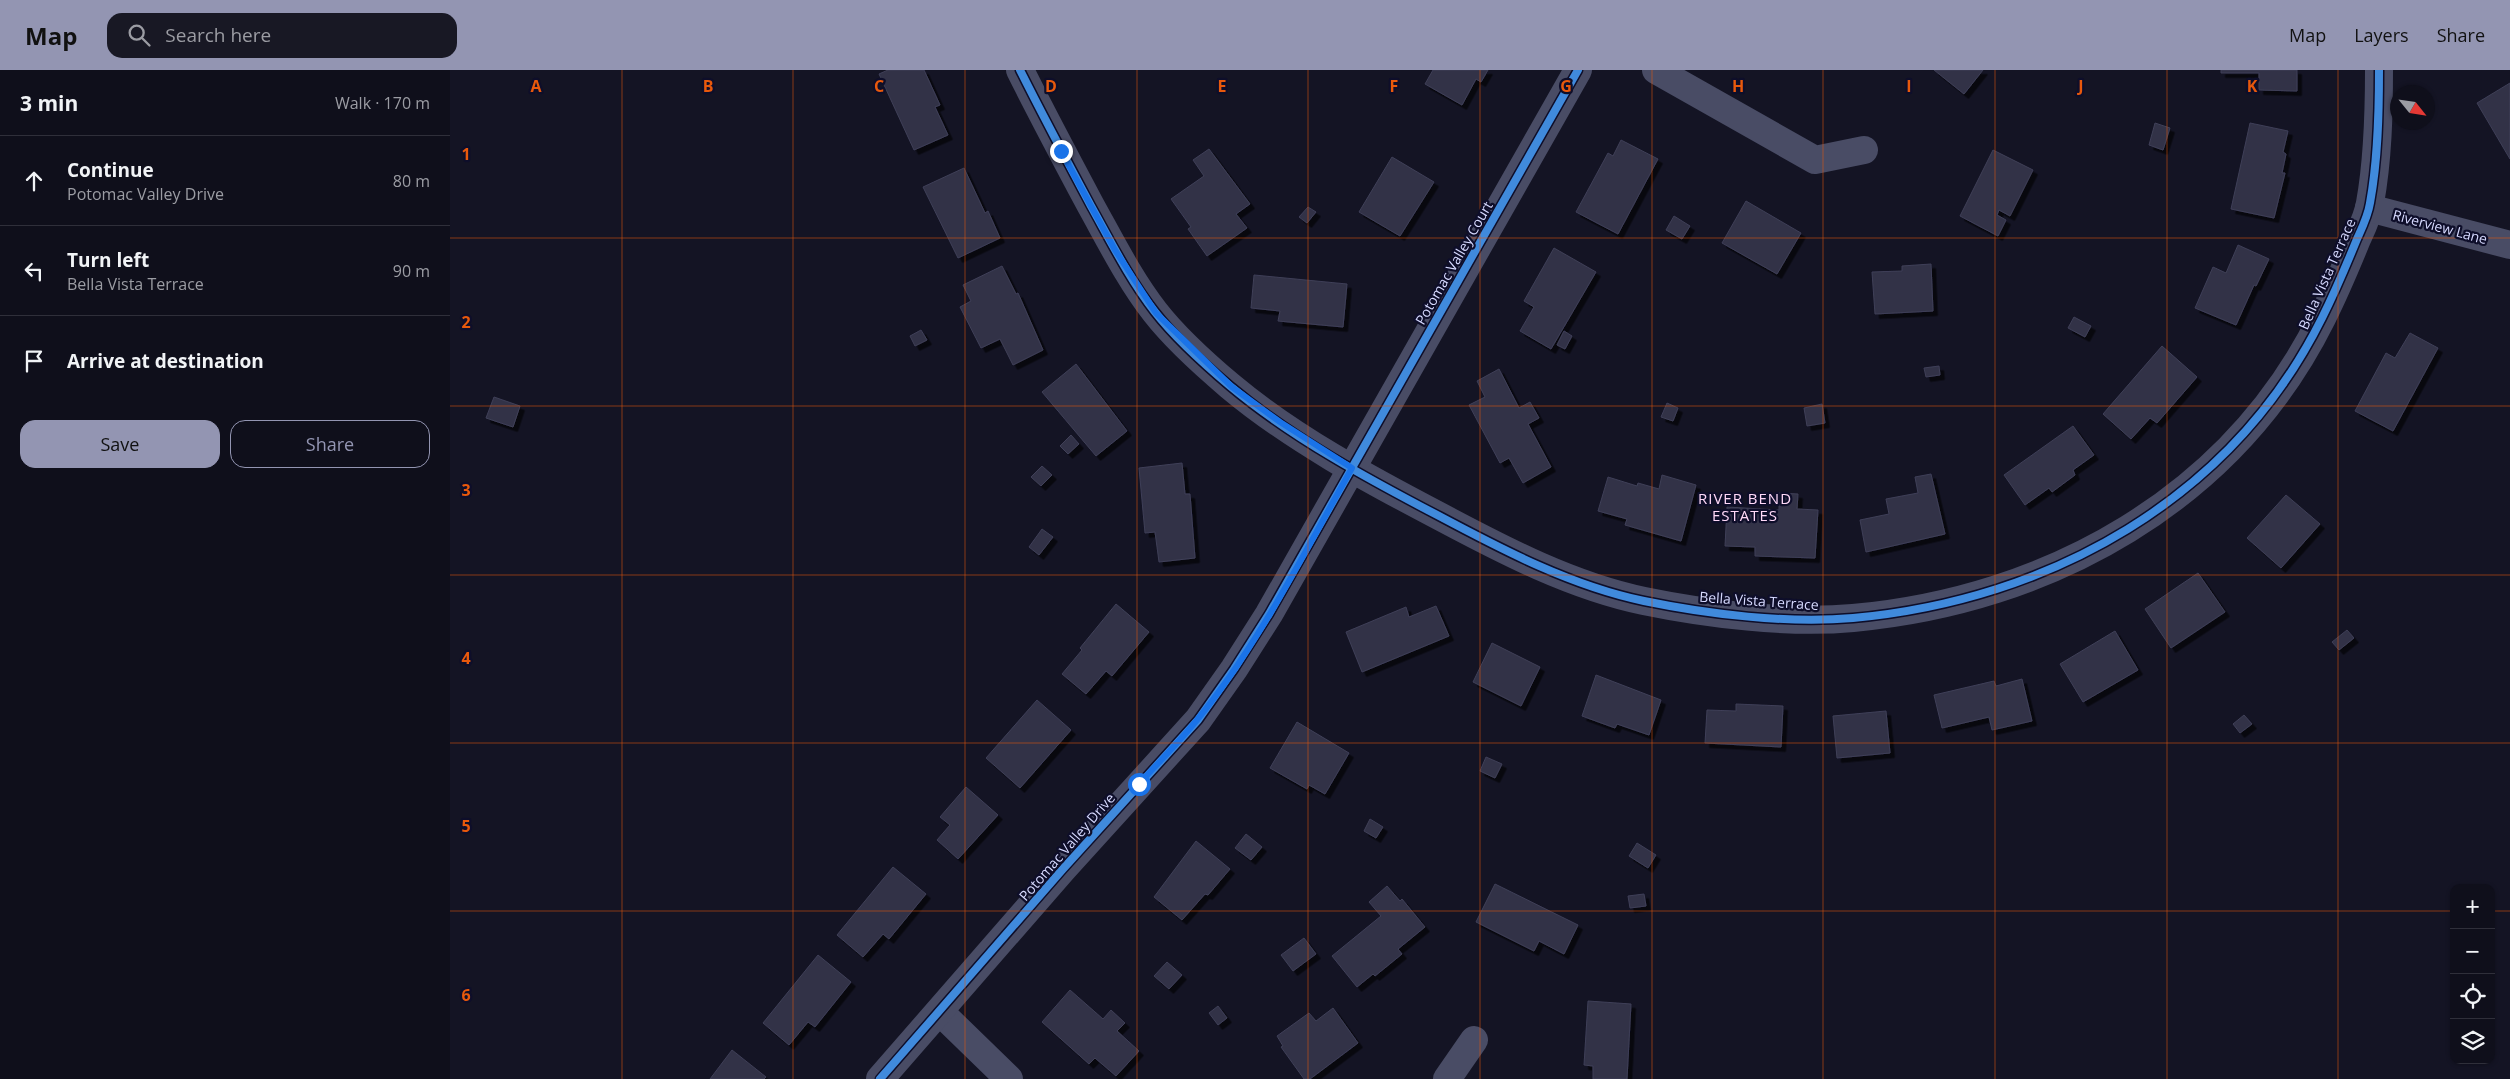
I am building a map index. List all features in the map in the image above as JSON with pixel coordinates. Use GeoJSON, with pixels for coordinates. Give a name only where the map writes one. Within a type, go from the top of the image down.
{"type":"FeatureCollection","features":[{"type":"Feature","properties":{"kind":"street","name":"Bella Vista Terrace"},"geometry":{"type":"LineString","coordinates":[[1020,70],[1115,250],[1156,313],[1232,387],[1280,422],[1352,468],[1494,545],[1561,576],[1640,600],[1716,613],[1848,619],[1908,611],[1963,600],[2025,581],[2097,548],[2153,514],[2202,475],[2251,427],[2284,384],[2310,342],[2338,287],[2370,208],[2379,124],[2379,70]]}},
{"type":"Feature","properties":{"kind":"street","name":"Potomac Valley Court"},"geometry":{"type":"LineString","coordinates":[[1352,468],[1578,70]]}},
{"type":"Feature","properties":{"kind":"street"},"geometry":{"type":"LineString","coordinates":[[1656,70],[1815,160],[1864,150]]}},
{"type":"Feature","properties":{"kind":"street","name":"Riverview Lane"},"geometry":{"type":"LineString","coordinates":[[2370,208],[2510,245]]}},
{"type":"Feature","properties":{"kind":"street","name":"Potomac Valley Drive"},"geometry":{"type":"LineString","coordinates":[[880,1079],[1062,870],[1198,720],[1234,669],[1269,614],[1352,468]]}},
{"type":"Feature","properties":{"kind":"street"},"geometry":{"type":"LineString","coordinates":[[940,1012],[1009,1079]]}},
{"type":"Feature","properties":{"kind":"street"},"geometry":{"type":"LineString","coordinates":[[1447,1079],[1474,1040]]}},
{"type":"Feature","properties":{"kind":"building"},"geometry":{"type":"Polygon","coordinates":[[[888,70],[924,70],[940,105],[935,107],[948,135],[914,150],[879,74],[888,70]]]}},
{"type":"Feature","properties":{"kind":"building"},"geometry":{"type":"Polygon","coordinates":[[[1433,70],[1488,70],[1481,82],[1476,79],[1462,105],[1425,84],[1433,70]]]}},
{"type":"Feature","properties":{"kind":"building"},"geometry":{"type":"Polygon","coordinates":[[[1934,70],[1983,70],[1964,94],[1934,70]]]}},
{"type":"Feature","properties":{"kind":"building"},"geometry":{"type":"Polygon","coordinates":[[[2221,70],[2297,70],[2297,91],[2259,90],[2259,73],[2221,73],[2221,70]]]}},
{"type":"Feature","properties":{"kind":"building"},"geometry":{"type":"Polygon","coordinates":[[[2510,83],[2510,159],[2477,103],[2510,83]]]}},
{"type":"Feature","properties":{"kind":"building"},"geometry":{"type":"Polygon","coordinates":[[[2155,123],[2170,128],[2163,150],[2149,145],[2155,123]]]}},
{"type":"Feature","properties":{"kind":"building"},"geometry":{"type":"Polygon","coordinates":[[[2250,123],[2288,131],[2283,152],[2286,154],[2282,173],[2285,173],[2274,218],[2231,209],[2250,123]]]}},
{"type":"Feature","properties":{"kind":"building"},"geometry":{"type":"Polygon","coordinates":[[[1621,140],[1658,159],[1618,234],[1576,212],[1608,153],[1613,156],[1621,140]]]}},
{"type":"Feature","properties":{"kind":"building"},"geometry":{"type":"Polygon","coordinates":[[[1209,149],[1250,204],[1236,214],[1247,228],[1207,256],[1188,229],[1191,227],[1171,199],[1204,176],[1193,160],[1209,149]]]}},
{"type":"Feature","properties":{"kind":"building"},"geometry":{"type":"Polygon","coordinates":[[[1993,150],[2033,170],[2010,216],[1999,210],[1997,215],[2006,220],[1998,236],[1960,216],[1993,150]]]}},
{"type":"Feature","properties":{"kind":"building"},"geometry":{"type":"Polygon","coordinates":[[[1392,157],[1434,182],[1400,236],[1359,212],[1392,157]]]}},
{"type":"Feature","properties":{"kind":"building"},"geometry":{"type":"Polygon","coordinates":[[[964,168],[985,213],[988,211],[1000,238],[958,258],[923,187],[964,168]]]}},
{"type":"Feature","properties":{"kind":"building"},"geometry":{"type":"Polygon","coordinates":[[[1746,201],[1801,233],[1777,274],[1722,243],[1746,201]]]}},
{"type":"Feature","properties":{"kind":"building"},"geometry":{"type":"Polygon","coordinates":[[[1308,207],[1316,212],[1307,223],[1299,217],[1308,207]]]}},
{"type":"Feature","properties":{"kind":"building"},"geometry":{"type":"Polygon","coordinates":[[[1674,216],[1690,226],[1682,239],[1666,230],[1674,216]]]}},
{"type":"Feature","properties":{"kind":"building"},"geometry":{"type":"Polygon","coordinates":[[[2238,245],[2269,259],[2256,286],[2254,285],[2236,325],[2195,308],[2213,267],[2226,273],[2238,245]]]}},
{"type":"Feature","properties":{"kind":"building"},"geometry":{"type":"Polygon","coordinates":[[[1554,248],[1596,272],[1551,349],[1520,331],[1534,307],[1524,301],[1554,248]]]}},
{"type":"Feature","properties":{"kind":"building"},"geometry":{"type":"Polygon","coordinates":[[[1931,264],[1933,311],[1875,314],[1872,272],[1902,271],[1902,266],[1931,264]]]}},
{"type":"Feature","properties":{"kind":"building"},"geometry":{"type":"Polygon","coordinates":[[[1002,266],[1016,294],[1018,293],[1043,350],[1013,365],[1000,339],[981,348],[960,307],[971,301],[963,285],[1002,266]]]}},
{"type":"Feature","properties":{"kind":"building"},"geometry":{"type":"Polygon","coordinates":[[[1254,275],[1347,284],[1343,327],[1278,321],[1280,311],[1251,308],[1254,275]]]}},
{"type":"Feature","properties":{"kind":"building"},"geometry":{"type":"Polygon","coordinates":[[[2074,317],[2091,326],[2085,337],[2068,328],[2074,317]]]}},
{"type":"Feature","properties":{"kind":"building"},"geometry":{"type":"Polygon","coordinates":[[[921,330],[927,340],[915,346],[910,336],[921,330]]]}},
{"type":"Feature","properties":{"kind":"building"},"geometry":{"type":"Polygon","coordinates":[[[1564,331],[1572,336],[1565,349],[1557,345],[1564,331]]]}},
{"type":"Feature","properties":{"kind":"building"},"geometry":{"type":"Polygon","coordinates":[[[2410,333],[2438,348],[2393,431],[2355,411],[2386,353],[2395,358],[2410,333]]]}},
{"type":"Feature","properties":{"kind":"building"},"geometry":{"type":"Polygon","coordinates":[[[2162,346],[2197,377],[2157,423],[2150,418],[2131,439],[2103,414],[2162,346]]]}},
{"type":"Feature","properties":{"kind":"building"},"geometry":{"type":"Polygon","coordinates":[[[1076,364],[1127,431],[1096,456],[1042,392],[1076,364]]]}},
{"type":"Feature","properties":{"kind":"building"},"geometry":{"type":"Polygon","coordinates":[[[1939,366],[1940,375],[1926,377],[1924,368],[1939,366]]]}},
{"type":"Feature","properties":{"kind":"building"},"geometry":{"type":"Polygon","coordinates":[[[1499,369],[1519,408],[1530,402],[1539,418],[1528,424],[1551,467],[1523,483],[1509,458],[1500,463],[1469,405],[1485,397],[1477,381],[1499,369]]]}},
{"type":"Feature","properties":{"kind":"building"},"geometry":{"type":"Polygon","coordinates":[[[494,397],[520,406],[513,427],[486,418],[494,397]]]}},
{"type":"Feature","properties":{"kind":"building"},"geometry":{"type":"Polygon","coordinates":[[[1667,403],[1678,408],[1673,421],[1661,417],[1667,403]]]}},
{"type":"Feature","properties":{"kind":"building"},"geometry":{"type":"Polygon","coordinates":[[[1822,404],[1825,423],[1807,426],[1804,408],[1822,404]]]}},
{"type":"Feature","properties":{"kind":"building"},"geometry":{"type":"Polygon","coordinates":[[[2073,426],[2094,455],[2073,470],[2075,475],[2052,492],[2049,488],[2025,505],[2004,475],[2073,426]]]}},
{"type":"Feature","properties":{"kind":"building"},"geometry":{"type":"Polygon","coordinates":[[[1071,435],[1079,444],[1068,454],[1060,446],[1071,435]]]}},
{"type":"Feature","properties":{"kind":"building"},"geometry":{"type":"Polygon","coordinates":[[[1182,463],[1185,494],[1190,494],[1195,558],[1159,562],[1155,532],[1145,533],[1139,468],[1182,463]]]}},
{"type":"Feature","properties":{"kind":"building"},"geometry":{"type":"Polygon","coordinates":[[[1042,466],[1052,475],[1041,486],[1031,477],[1042,466]]]}},
{"type":"Feature","properties":{"kind":"building"},"geometry":{"type":"Polygon","coordinates":[[[1931,474],[1945,534],[1866,552],[1860,520],[1889,514],[1886,499],[1918,493],[1915,477],[1931,474]]]}},
{"type":"Feature","properties":{"kind":"building"},"geometry":{"type":"Polygon","coordinates":[[[1662,475],[1696,485],[1681,541],[1625,525],[1627,519],[1598,511],[1608,477],[1637,486],[1638,483],[1659,489],[1662,475]]]}},
{"type":"Feature","properties":{"kind":"building"},"geometry":{"type":"Polygon","coordinates":[[[1779,493],[1798,494],[1797,509],[1818,510],[1815,558],[1755,556],[1755,547],[1725,546],[1727,507],[1779,510],[1779,493]]]}},
{"type":"Feature","properties":{"kind":"building"},"geometry":{"type":"Polygon","coordinates":[[[2286,495],[2320,524],[2281,568],[2247,538],[2286,495]]]}},
{"type":"Feature","properties":{"kind":"building"},"geometry":{"type":"Polygon","coordinates":[[[1042,529],[1053,537],[1039,555],[1029,547],[1042,529]]]}},
{"type":"Feature","properties":{"kind":"building"},"geometry":{"type":"Polygon","coordinates":[[[2198,573],[2225,612],[2171,648],[2145,609],[2198,573]]]}},
{"type":"Feature","properties":{"kind":"building"},"geometry":{"type":"Polygon","coordinates":[[[1116,604],[1149,632],[1112,676],[1106,671],[1086,694],[1062,674],[1082,650],[1080,648],[1116,604]]]}},
{"type":"Feature","properties":{"kind":"building"},"geometry":{"type":"Polygon","coordinates":[[[1436,606],[1449,636],[1362,672],[1346,632],[1406,607],[1409,617],[1436,606]]]}},
{"type":"Feature","properties":{"kind":"building"},"geometry":{"type":"Polygon","coordinates":[[[2347,630],[2354,638],[2339,650],[2332,642],[2347,630]]]}},
{"type":"Feature","properties":{"kind":"building"},"geometry":{"type":"Polygon","coordinates":[[[2115,631],[2138,670],[2083,702],[2060,664],[2115,631]]]}},
{"type":"Feature","properties":{"kind":"building"},"geometry":{"type":"Polygon","coordinates":[[[1492,643],[1540,667],[1521,706],[1473,682],[1492,643]]]}},
{"type":"Feature","properties":{"kind":"building"},"geometry":{"type":"Polygon","coordinates":[[[1596,675],[1661,700],[1649,735],[1617,724],[1615,728],[1582,716],[1596,675]]]}},
{"type":"Feature","properties":{"kind":"building"},"geometry":{"type":"Polygon","coordinates":[[[2022,679],[2032,721],[1992,730],[1989,717],[1942,728],[1934,695],[1994,681],[1996,686],[2022,679]]]}},
{"type":"Feature","properties":{"kind":"building"},"geometry":{"type":"Polygon","coordinates":[[[1037,700],[1071,730],[1020,788],[986,758],[1037,700]]]}},
{"type":"Feature","properties":{"kind":"building"},"geometry":{"type":"Polygon","coordinates":[[[1736,704],[1783,706],[1781,747],[1705,743],[1707,710],[1736,711],[1736,704]]]}},
{"type":"Feature","properties":{"kind":"building"},"geometry":{"type":"Polygon","coordinates":[[[1886,711],[1890,753],[1837,758],[1833,716],[1886,711]]]}},
{"type":"Feature","properties":{"kind":"building"},"geometry":{"type":"Polygon","coordinates":[[[2244,715],[2252,724],[2240,733],[2233,724],[2244,715]]]}},
{"type":"Feature","properties":{"kind":"building"},"geometry":{"type":"Polygon","coordinates":[[[1297,722],[1349,753],[1325,794],[1309,785],[1307,789],[1270,768],[1297,722]]]}},
{"type":"Feature","properties":{"kind":"building"},"geometry":{"type":"Polygon","coordinates":[[[1486,757],[1502,764],[1495,778],[1480,771],[1486,757]]]}},
{"type":"Feature","properties":{"kind":"building"},"geometry":{"type":"Polygon","coordinates":[[[966,787],[998,815],[958,859],[937,840],[950,825],[940,817],[966,787]]]}},
{"type":"Feature","properties":{"kind":"building"},"geometry":{"type":"Polygon","coordinates":[[[1370,819],[1383,827],[1376,838],[1364,831],[1370,819]]]}},
{"type":"Feature","properties":{"kind":"building"},"geometry":{"type":"Polygon","coordinates":[[[1246,834],[1262,847],[1251,860],[1235,848],[1246,834]]]}},
{"type":"Feature","properties":{"kind":"building"},"geometry":{"type":"Polygon","coordinates":[[[1196,841],[1230,869],[1208,895],[1205,894],[1182,920],[1154,897],[1196,841]]]}},
{"type":"Feature","properties":{"kind":"building"},"geometry":{"type":"Polygon","coordinates":[[[1637,843],[1656,855],[1648,868],[1629,856],[1637,843]]]}},
{"type":"Feature","properties":{"kind":"building"},"geometry":{"type":"Polygon","coordinates":[[[893,867],[926,894],[889,939],[883,934],[863,957],[837,935],[893,867]]]}},
{"type":"Feature","properties":{"kind":"building"},"geometry":{"type":"Polygon","coordinates":[[[1495,884],[1578,925],[1564,954],[1539,941],[1534,951],[1476,922],[1495,884]]]}},
{"type":"Feature","properties":{"kind":"building"},"geometry":{"type":"Polygon","coordinates":[[[1387,886],[1400,901],[1402,899],[1425,927],[1398,949],[1402,954],[1375,976],[1373,974],[1357,987],[1332,956],[1381,916],[1369,902],[1387,886]]]}},
{"type":"Feature","properties":{"kind":"building"},"geometry":{"type":"Polygon","coordinates":[[[1644,894],[1646,906],[1630,908],[1628,896],[1644,894]]]}},
{"type":"Feature","properties":{"kind":"building"},"geometry":{"type":"Polygon","coordinates":[[[1304,938],[1316,954],[1293,971],[1281,955],[1304,938]]]}},
{"type":"Feature","properties":{"kind":"building"},"geometry":{"type":"Polygon","coordinates":[[[818,955],[851,982],[815,1027],[808,1022],[789,1045],[763,1023],[818,955]]]}},
{"type":"Feature","properties":{"kind":"building"},"geometry":{"type":"Polygon","coordinates":[[[1167,962],[1182,975],[1169,989],[1154,976],[1167,962]]]}},
{"type":"Feature","properties":{"kind":"building"},"geometry":{"type":"Polygon","coordinates":[[[1070,990],[1103,1019],[1111,1010],[1125,1023],[1117,1031],[1139,1051],[1116,1076],[1095,1058],[1089,1064],[1042,1022],[1070,990]]]}},
{"type":"Feature","properties":{"kind":"building"},"geometry":{"type":"Polygon","coordinates":[[[1588,1001],[1631,1004],[1627,1079],[1593,1079],[1593,1066],[1584,1065],[1588,1001]]]}},
{"type":"Feature","properties":{"kind":"building"},"geometry":{"type":"Polygon","coordinates":[[[1218,1006],[1227,1018],[1218,1025],[1209,1013],[1218,1006]]]}},
{"type":"Feature","properties":{"kind":"building"},"geometry":{"type":"Polygon","coordinates":[[[1333,1008],[1358,1043],[1310,1079],[1304,1079],[1281,1047],[1283,1046],[1277,1036],[1309,1013],[1316,1021],[1333,1008]]]}},
{"type":"Feature","properties":{"kind":"building"},"geometry":{"type":"Polygon","coordinates":[[[732,1050],[766,1077],[764,1079],[710,1079],[732,1050]]]}},
{"type":"Feature","properties":{"kind":"cycle path"},"geometry":{"type":"LineString","coordinates":[[1020,70],[1106,233],[1146,300],[1172,332],[1200,360],[1230,386],[1279,423],[1305,441],[1387,488],[1490,542],[1565,577],[1617,594],[1668,606],[1748,617],[1802,620],[1853,618],[1926,607],[1997,589],[2064,563],[2128,529],[2186,488],[2238,439],[2284,382],[2322,318],[2365,222],[2373,186],[2378,120],[2379,70]]}},
{"type":"Feature","properties":{"kind":"cycle path"},"geometry":{"type":"LineString","coordinates":[[880,1079],[1062,870],[1198,720],[1234,669],[1269,614],[1578,70]]}},
{"type":"Feature","properties":{"kind":"district","name":"RIVER BEND ESTATES"},"geometry":{"type":"Point","coordinates":[1745,508]}},
{"type":"Feature","properties":{"kind":"route"},"geometry":{"type":"LineString","coordinates":[[1061,151],[1115,250],[1156,313],[1198,356],[1232,387],[1280,422],[1352,468],[1269,614],[1234,669],[1198,720],[1139,784]]}}]}
